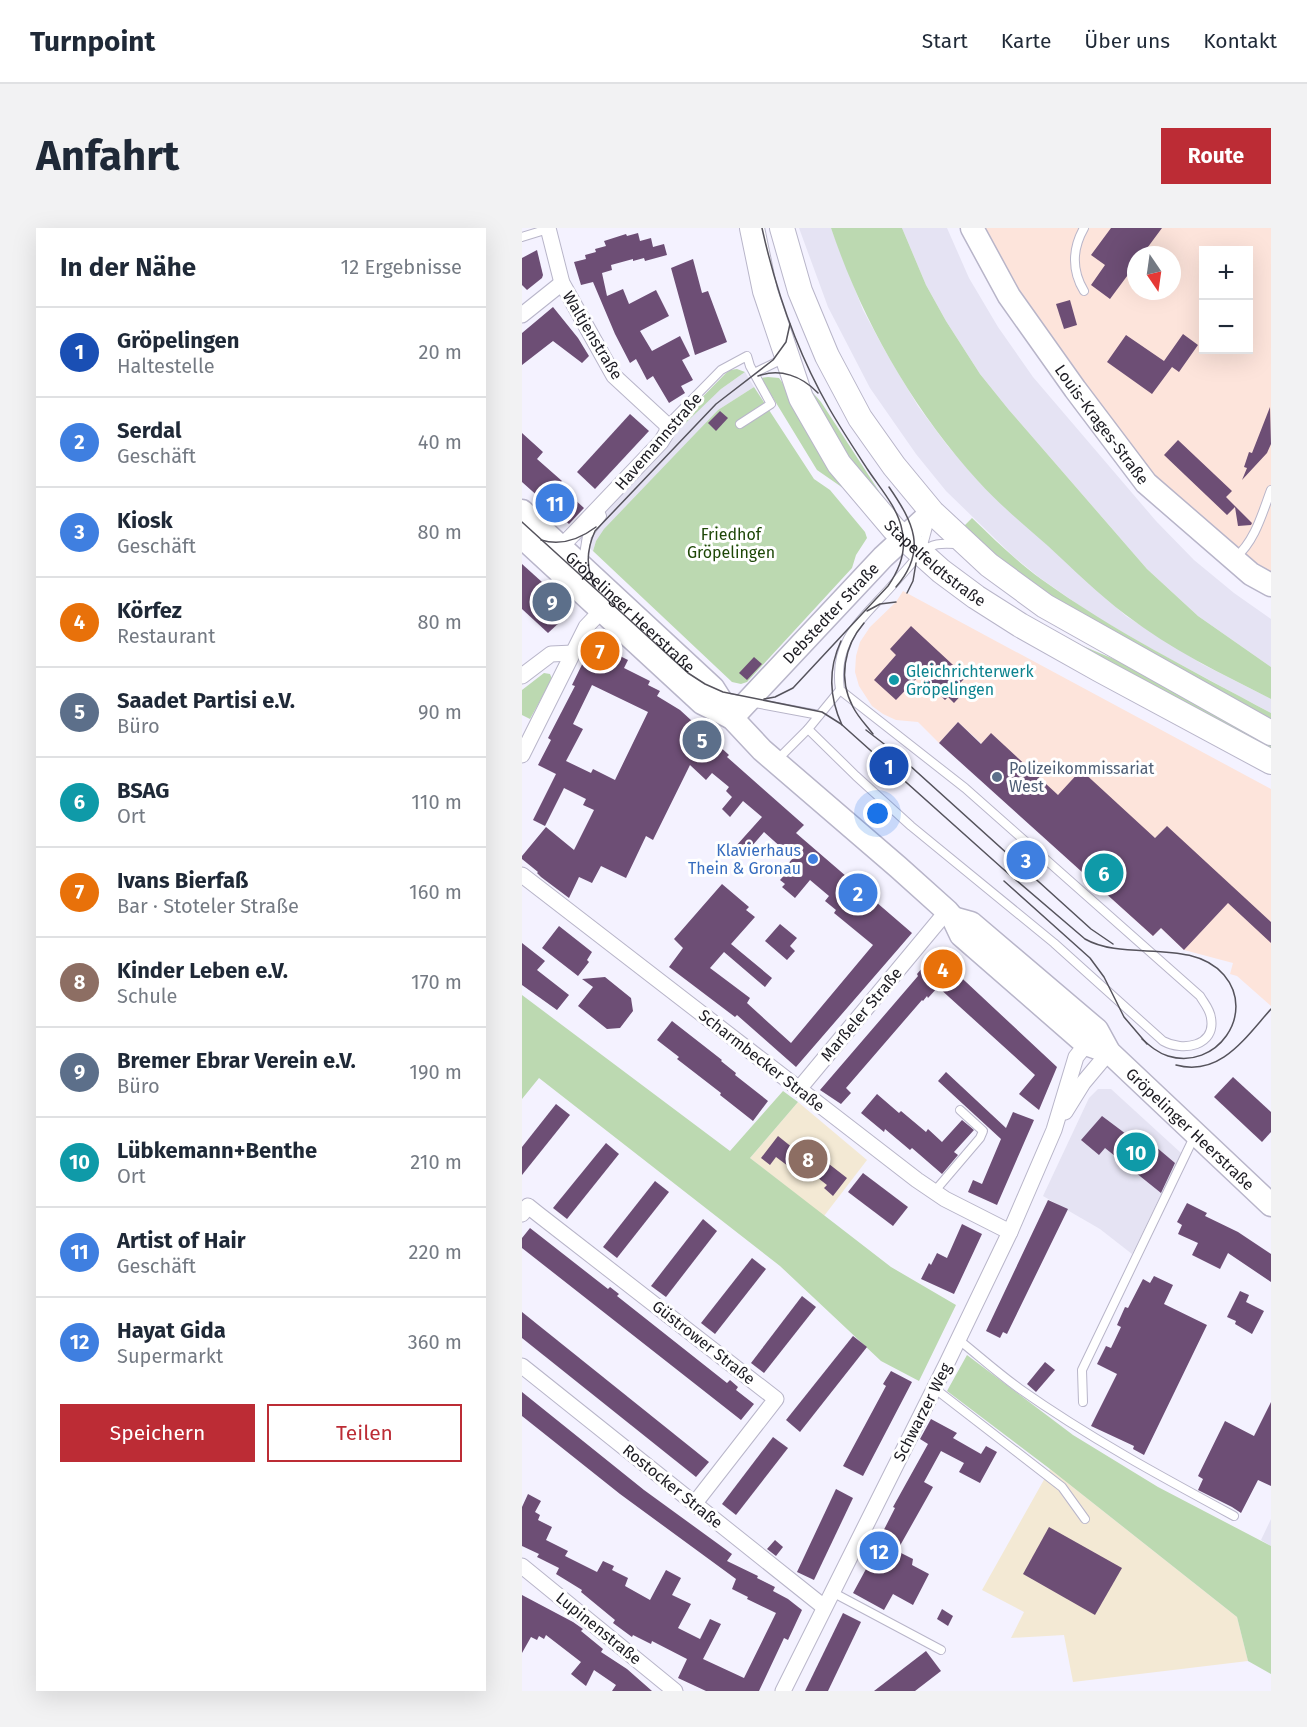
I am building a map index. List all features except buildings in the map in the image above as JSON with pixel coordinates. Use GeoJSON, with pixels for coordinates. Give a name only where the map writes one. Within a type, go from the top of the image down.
{"type":"FeatureCollection","features":[{"type":"Feature","properties":{"kind":"main road","name":"Stapelfeldtstraße"},"geometry":{"type":"LineString","coordinates":[[752,228],[765,291],[801,398],[839,464],[880,513],[913,545],[976,597],[1110,676],[1271,762]]}},
{"type":"Feature","properties":{"kind":"main road","name":"Stapelfeldtstraße"},"geometry":{"type":"LineString","coordinates":[[782,228],[800,291],[827,356],[860,418],[894,466],[932,512],[989,565],[1045,606],[1271,733]]}},
{"type":"Feature","properties":{"kind":"main road","name":"Louis-Krages-Straße"},"geometry":{"type":"LineString","coordinates":[[972,228],[1009,296],[1146,483],[1251,574],[1271,585]]}},
{"type":"Feature","properties":{"kind":"main road","name":"Debstedter Straße"},"geometry":{"type":"LineString","coordinates":[[740,709],[813,630],[913,545],[932,512]]}},
{"type":"Feature","properties":{"kind":"main road","name":"Gröpelinger Heerstraße"},"geometry":{"type":"LineString","coordinates":[[524,526],[561,547],[582,576],[647,627],[713,688],[718,696],[740,709],[775,762],[898,867],[950,915],[971,923],[1271,1205]]}},
{"type":"Feature","properties":{"kind":"main road","name":"Gröpelinger Heerstraße"},"geometry":{"type":"LineString","coordinates":[[524,526],[702,703],[740,709]]}},
{"type":"Feature","properties":{"kind":"street","name":"Waltjenstraße"},"geometry":{"type":"LineString","coordinates":[[548,229],[562,283],[614,376],[667,425]]}},
{"type":"Feature","properties":{"kind":"street"},"geometry":{"type":"LineString","coordinates":[[522,315],[562,283]]}},
{"type":"Feature","properties":{"kind":"street","name":"Havemannstraße"},"geometry":{"type":"LineString","coordinates":[[561,547],[661,442],[667,432],[667,425]]}},
{"type":"Feature","properties":{"kind":"street"},"geometry":{"type":"LineString","coordinates":[[522,755],[586,627],[602,605]]}},
{"type":"Feature","properties":{"kind":"street"},"geometry":{"type":"LineString","coordinates":[[522,676],[551,654],[573,653]]}},
{"type":"Feature","properties":{"kind":"street","name":"Scharmbecker Straße"},"geometry":{"type":"LineString","coordinates":[[522,875],[934,1192],[1010,1233]]}},
{"type":"Feature","properties":{"kind":"street","name":"Marßeler Straße"},"geometry":{"type":"LineString","coordinates":[[799,1089],[950,915]]}},
{"type":"Feature","properties":{"kind":"street","name":"Schwarzer Weg"},"geometry":{"type":"LineString","coordinates":[[783,1691],[959,1340],[1010,1233],[1054,1130],[1076,1057],[1092,1037]]}},
{"type":"Feature","properties":{"kind":"street","name":"Schwarzer Weg"},"geometry":{"type":"LineString","coordinates":[[1054,1130],[1083,1083],[1109,1052]]}},
{"type":"Feature","properties":{"kind":"street","name":"Güstrower Straße"},"geometry":{"type":"LineString","coordinates":[[525,1210],[776,1399],[696,1503]]}},
{"type":"Feature","properties":{"kind":"street","name":"Rostocker Straße"},"geometry":{"type":"LineString","coordinates":[[522,1366],[824,1607]]}},
{"type":"Feature","properties":{"kind":"street","name":"Lupinenstraße"},"geometry":{"type":"LineString","coordinates":[[522,1566],[675,1691]]}},
{"type":"Feature","properties":{"kind":"lane"},"geometry":{"type":"LineString","coordinates":[[1084,228],[1076,245],[1075,258],[1078,281],[1084,291]]}},
{"type":"Feature","properties":{"kind":"lane"},"geometry":{"type":"LineString","coordinates":[[522,237],[548,229]]}},
{"type":"Feature","properties":{"kind":"lane","name":"Havemannstraße"},"geometry":{"type":"LineString","coordinates":[[667,425],[721,370],[747,356],[754,373]]}},
{"type":"Feature","properties":{"kind":"lane"},"geometry":{"type":"LineString","coordinates":[[740,424],[771,404],[754,373],[786,357]]}},
{"type":"Feature","properties":{"kind":"lane"},"geometry":{"type":"LineString","coordinates":[[1234,559],[1245,549],[1271,490]]}},
{"type":"Feature","properties":{"kind":"lane","name":"Havemannstraße"},"geometry":{"type":"LineString","coordinates":[[582,576],[584,548],[587,536],[602,516],[599,508]]}},
{"type":"Feature","properties":{"kind":"lane"},"geometry":{"type":"LineString","coordinates":[[524,526],[582,576]]}},
{"type":"Feature","properties":{"kind":"lane"},"geometry":{"type":"LineString","coordinates":[[808,729],[911,826],[1040,931],[1163,1041],[1173,1047],[1184,1048],[1195,1046],[1210,1034],[1211,1016],[1200,996],[965,788],[840,690],[838,674],[841,653],[849,635],[913,545],[967,544]]}},
{"type":"Feature","properties":{"kind":"lane"},"geometry":{"type":"LineString","coordinates":[[602,605],[626,621],[647,627]]}},
{"type":"Feature","properties":{"kind":"lane"},"geometry":{"type":"LineString","coordinates":[[775,762],[808,729],[840,690]]}},
{"type":"Feature","properties":{"kind":"lane"},"geometry":{"type":"LineString","coordinates":[[740,709],[819,715]]}},
{"type":"Feature","properties":{"kind":"lane"},"geometry":{"type":"LineString","coordinates":[[934,1192],[980,1138],[983,1131],[960,1110]]}},
{"type":"Feature","properties":{"kind":"lane"},"geometry":{"type":"LineString","coordinates":[[1083,1401],[1082,1370],[1195,1134]]}},
{"type":"Feature","properties":{"kind":"lane"},"geometry":{"type":"LineString","coordinates":[[959,1340],[1017,1387],[1050,1409],[1131,1460],[1234,1516]]}},
{"type":"Feature","properties":{"kind":"lane"},"geometry":{"type":"LineString","coordinates":[[934,1388],[1062,1487],[1085,1519]]}},
{"type":"Feature","properties":{"kind":"lane"},"geometry":{"type":"LineString","coordinates":[[832,1592],[941,1650]]}},
{"type":"Feature","properties":{"kind":"shaded area"},"geometry":{"type":"Polygon","coordinates":[[[799,228],[831,228],[863,310],[884,349],[918,406],[947,445],[980,483],[1126,616],[1202,664],[1271,699],[1271,713],[1093,615],[1013,556],[946,491],[916,454],[870,388],[828,307],[799,228]]]}},
{"type":"Feature","properties":{"kind":"shaded area"},"geometry":{"type":"Polygon","coordinates":[[[902,228],[947,228],[969,278],[998,327],[1033,377],[1156,521],[1194,560],[1234,593],[1271,619],[1271,667],[1198,616],[1147,569],[1009,410],[980,374],[946,321],[926,285],[902,228]]]}},
{"type":"Feature","properties":{"kind":"shaded area"},"geometry":{"type":"Polygon","coordinates":[[[977,228],[1271,228],[1271,581],[1149,480],[1070,384],[977,228]]]}},
{"type":"Feature","properties":{"kind":"shaded area"},"geometry":{"type":"Polygon","coordinates":[[[745,372],[754,387],[718,410],[596,541],[593,551],[576,538],[586,524],[696,412],[721,389],[745,372]]]}},
{"type":"Feature","properties":{"kind":"shaded area"},"geometry":{"type":"Polygon","coordinates":[[[903,591],[1271,789],[1271,1006],[1237,976],[1230,974],[1233,963],[1184,950],[1161,928],[1153,936],[1036,830],[1054,810],[958,722],[939,743],[918,722],[896,720],[872,706],[859,686],[855,672],[856,656],[860,642],[870,627],[896,602],[903,591]]]}},
{"type":"Feature","properties":{"kind":"shaded area"},"geometry":{"type":"Polygon","coordinates":[[[1098,1089],[1111,1089],[1181,1153],[1132,1254],[1100,1229],[1043,1196],[1089,1098],[1098,1089]]]}},
{"type":"Feature","properties":{"kind":"shaded area"},"geometry":{"type":"Polygon","coordinates":[[[798,1102],[867,1160],[824,1216],[750,1158],[798,1102]]]}},
{"type":"Feature","properties":{"kind":"shaded area"},"geometry":{"type":"Polygon","coordinates":[[[1050,1469],[1237,1617],[1248,1661],[1073,1682],[1064,1635],[1011,1638],[1024,1612],[982,1590],[1050,1469]]]}},
{"type":"Feature","properties":{"kind":"shaded area"},"geometry":{"type":"Polygon","coordinates":[[[1271,1519],[1271,1546],[1261,1540],[1271,1519]]]}},
{"type":"Feature","properties":{"kind":"green space"},"geometry":{"type":"Polygon","coordinates":[[[831,228],[902,228],[926,285],[980,374],[1147,569],[1198,616],[1271,667],[1271,699],[1178,650],[1126,615],[978,481],[932,424],[892,362],[858,297],[831,228]]]}},
{"type":"Feature","properties":{"kind":"green space"},"geometry":{"type":"Polygon","coordinates":[[[737,369],[745,372],[721,389],[672,436],[673,427],[725,374],[737,369]]]}},
{"type":"Feature","properties":{"kind":"green space"},"geometry":{"type":"Polygon","coordinates":[[[761,378],[779,378],[782,382],[817,450],[843,488],[817,470],[761,378]]]}},
{"type":"Feature","properties":{"kind":"green space"},"geometry":{"type":"Polygon","coordinates":[[[807,386],[821,402],[886,502],[883,504],[839,445],[807,386]]]}},
{"type":"Feature","properties":{"kind":"green space","name":"Friedhof Gröpelingen"},"geometry":{"type":"Polygon","coordinates":[[[754,387],[814,479],[830,490],[865,532],[867,538],[856,555],[852,568],[747,682],[741,684],[732,682],[593,551],[604,529],[718,410],[754,387]]]}},
{"type":"Feature","properties":{"kind":"green space"},"geometry":{"type":"Polygon","coordinates":[[[972,518],[1023,565],[1068,598],[1154,650],[1271,713],[1271,725],[1043,596],[961,529],[972,518]]]}},
{"type":"Feature","properties":{"kind":"green space"},"geometry":{"type":"Polygon","coordinates":[[[962,574],[1005,603],[1083,646],[1135,668],[1271,743],[1271,756],[1036,629],[962,574]]]}},
{"type":"Feature","properties":{"kind":"green space"},"geometry":{"type":"Polygon","coordinates":[[[544,673],[550,674],[552,679],[530,719],[522,715],[522,690],[544,673]]]}},
{"type":"Feature","properties":{"kind":"green space"},"geometry":{"type":"Polygon","coordinates":[[[522,995],[730,1151],[783,1091],[798,1102],[750,1158],[891,1267],[956,1305],[919,1381],[881,1361],[780,1266],[539,1078],[522,1099],[522,995]]]}},
{"type":"Feature","properties":{"kind":"green space"},"geometry":{"type":"Polygon","coordinates":[[[967,1355],[1073,1435],[1158,1487],[1271,1546],[1271,1674],[1248,1661],[1237,1617],[947,1391],[967,1355]]]}},
{"type":"Feature","properties":{"kind":"tram line"},"geometry":{"type":"LineString","coordinates":[[762,228],[774,275],[797,343],[838,424],[893,506],[900,522],[904,545],[899,566],[888,586],[793,688],[775,697],[764,699]]}},
{"type":"Feature","properties":{"kind":"tram line"},"geometry":{"type":"LineString","coordinates":[[595,587],[588,559],[595,531],[716,404],[773,360],[786,342],[790,324]]}},
{"type":"Feature","properties":{"kind":"tram line"},"geometry":{"type":"LineString","coordinates":[[758,376],[774,373],[790,375],[805,382],[818,393]]}},
{"type":"Feature","properties":{"kind":"tram line"},"geometry":{"type":"LineString","coordinates":[[889,487],[905,512],[914,536],[912,561],[896,587]]}},
{"type":"Feature","properties":{"kind":"tram line"},"geometry":{"type":"LineString","coordinates":[[522,522],[688,673],[705,684],[723,692],[822,712],[841,724],[1085,939],[1101,946],[1119,949],[1176,953],[1194,957],[1210,963],[1224,975],[1233,990],[1236,1006],[1233,1022],[1226,1036],[1216,1047],[1202,1055],[1186,1058],[1164,1055],[1142,1039]]}},
{"type":"Feature","properties":{"kind":"tram line"},"geometry":{"type":"LineString","coordinates":[[541,540],[563,542],[583,535],[596,527]]}},
{"type":"Feature","properties":{"kind":"tram line"},"geometry":{"type":"LineString","coordinates":[[907,593],[913,581],[916,563]]}},
{"type":"Feature","properties":{"kind":"tram line"},"geometry":{"type":"LineString","coordinates":[[867,611],[880,604],[896,602]]}},
{"type":"Feature","properties":{"kind":"tram line"},"geometry":{"type":"LineString","coordinates":[[864,623],[848,652],[845,674],[848,696],[853,707],[873,734]]}},
{"type":"Feature","properties":{"kind":"tram line"},"geometry":{"type":"LineString","coordinates":[[841,641],[834,662],[832,683],[835,704],[842,725]]}},
{"type":"Feature","properties":{"kind":"tram line"},"geometry":{"type":"LineString","coordinates":[[866,730],[897,754],[1091,929],[1113,944]]}},
{"type":"Feature","properties":{"kind":"tram line"},"geometry":{"type":"LineString","coordinates":[[1004,881],[1090,958],[1104,977],[1124,1017],[1147,1044]]}},
{"type":"Feature","properties":{"kind":"tram line"},"geometry":{"type":"LineString","coordinates":[[1176,1065],[1192,1067],[1219,1060],[1241,1043],[1271,1009]]}},
{"type":"Feature","properties":{"kind":"place","name":"Artist of Hair"},"geometry":{"type":"Point","coordinates":[555,503]}},
{"type":"Feature","properties":{"kind":"place","name":"Bremer Ebrar Verein e.V."},"geometry":{"type":"Point","coordinates":[552,602]}},
{"type":"Feature","properties":{"kind":"place","name":"Ivans Bierfaß"},"geometry":{"type":"Point","coordinates":[600,651]}},
{"type":"Feature","properties":{"kind":"place","name":"Gleichrichterwerk Gröpelingen"},"geometry":{"type":"Point","coordinates":[894,680]}},
{"type":"Feature","properties":{"kind":"place","name":"Saadet Partisi e.V."},"geometry":{"type":"Point","coordinates":[702,740]}},
{"type":"Feature","properties":{"kind":"place","name":"Gröpelingen"},"geometry":{"type":"Point","coordinates":[889,766]}},
{"type":"Feature","properties":{"kind":"place","name":"Polizeikommissariat West"},"geometry":{"type":"Point","coordinates":[997,777]}},
{"type":"Feature","properties":{"kind":"place","name":"Klavierhaus Thein & Gronau"},"geometry":{"type":"Point","coordinates":[813,859]}},
{"type":"Feature","properties":{"kind":"place","name":"Kiosk"},"geometry":{"type":"Point","coordinates":[1026,860]}},
{"type":"Feature","properties":{"kind":"place","name":"BSAG"},"geometry":{"type":"Point","coordinates":[1104,873]}},
{"type":"Feature","properties":{"kind":"place","name":"Serdal"},"geometry":{"type":"Point","coordinates":[858,893]}},
{"type":"Feature","properties":{"kind":"place","name":"Körfez"},"geometry":{"type":"Point","coordinates":[943,969]}},
{"type":"Feature","properties":{"kind":"place","name":"Lübkemann+Benthe"},"geometry":{"type":"Point","coordinates":[1136,1152]}},
{"type":"Feature","properties":{"kind":"place","name":"Kinder Leben e.V."},"geometry":{"type":"Point","coordinates":[808,1159]}},
{"type":"Feature","properties":{"kind":"place","name":"Hayat Gida"},"geometry":{"type":"Point","coordinates":[879,1551]}}]}
